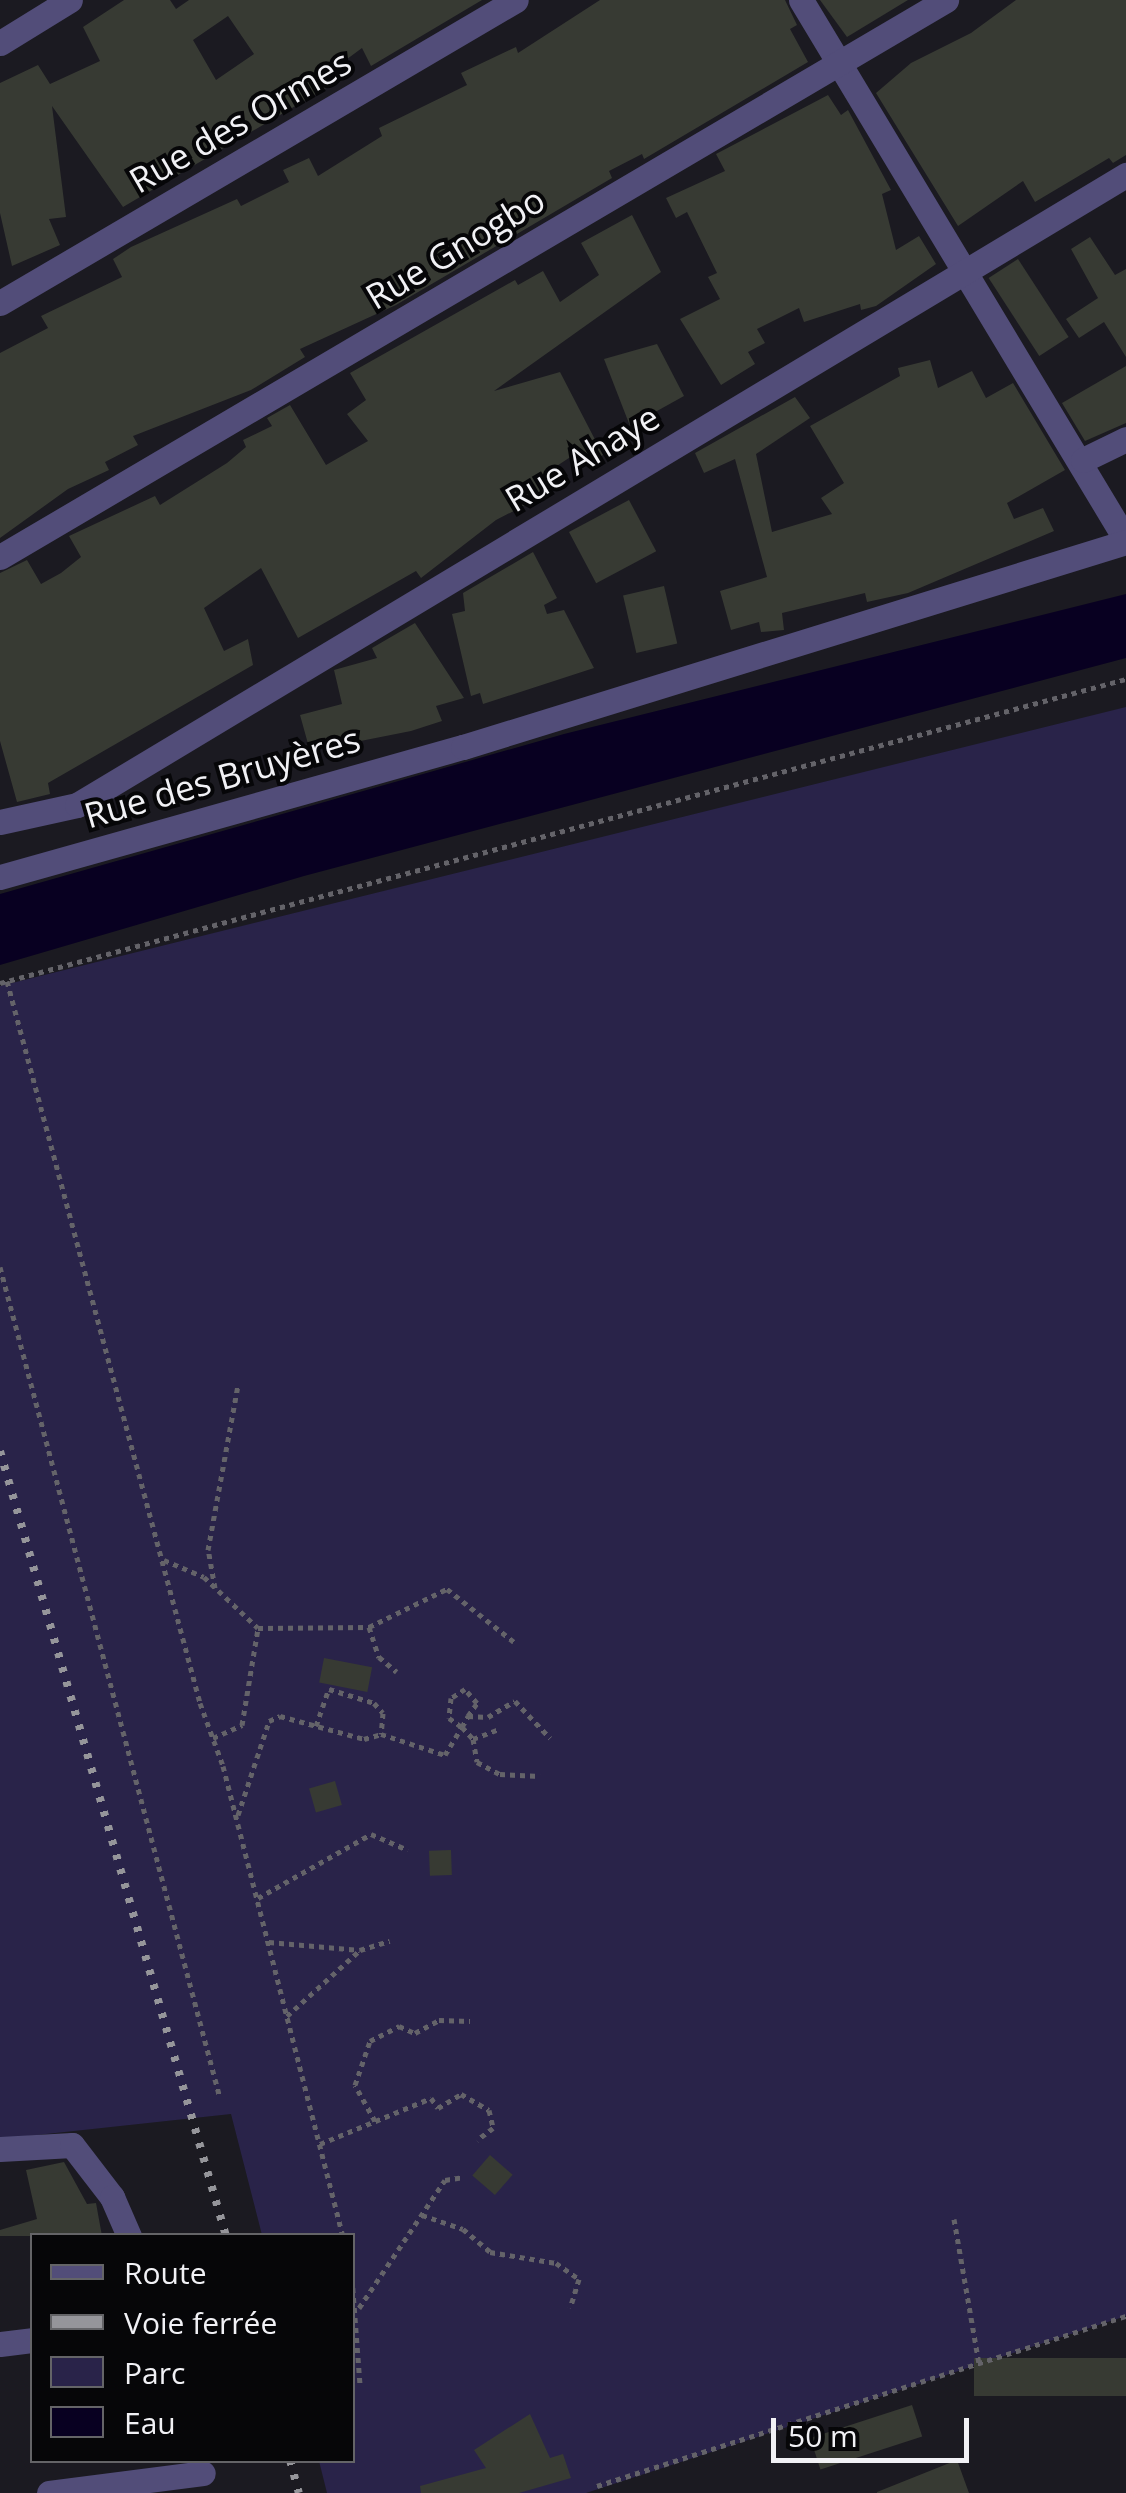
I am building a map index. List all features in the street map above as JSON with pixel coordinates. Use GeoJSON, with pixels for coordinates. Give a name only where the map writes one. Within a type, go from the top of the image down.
{"type":"FeatureCollection","features":[{"type":"Feature","properties":{"kind":"street"},"geometry":{"type":"LineString","coordinates":[[0,43],[70,0]]}},
{"type":"Feature","properties":{"kind":"street","name":"Rue des Ormes"},"geometry":{"type":"LineString","coordinates":[[0,303],[516,0]]}},
{"type":"Feature","properties":{"kind":"street"},"geometry":{"type":"LineString","coordinates":[[801,0],[960,270],[1083,460],[1126,541]]}},
{"type":"Feature","properties":{"kind":"street","name":"Rue Gnogbo"},"geometry":{"type":"LineString","coordinates":[[0,557],[946,0]]}},
{"type":"Feature","properties":{"kind":"street","name":"Rue Ahaye"},"geometry":{"type":"LineString","coordinates":[[0,822],[77,805],[960,270],[1126,175]]}},
{"type":"Feature","properties":{"kind":"street"},"geometry":{"type":"LineString","coordinates":[[1083,460],[1126,439]]}},
{"type":"Feature","properties":{"kind":"street","name":"Rue des Bruyères"},"geometry":{"type":"LineString","coordinates":[[0,877],[463,747],[1126,541]]}},
{"type":"Feature","properties":{"kind":"street"},"geometry":{"type":"LineString","coordinates":[[0,2149],[72,2145],[112,2197],[128,2233]]}},
{"type":"Feature","properties":{"kind":"street"},"geometry":{"type":"LineString","coordinates":[[0,2344],[30,2340]]}},
{"type":"Feature","properties":{"kind":"street"},"geometry":{"type":"LineString","coordinates":[[49,2493],[204,2476]]}},
{"type":"Feature","properties":{"kind":"path"},"geometry":{"type":"LineString","coordinates":[[342,2233],[237,1818],[4,982],[1126,679]]}},
{"type":"Feature","properties":{"kind":"path"},"geometry":{"type":"LineString","coordinates":[[0,1267],[219,2094]]}},
{"type":"Feature","properties":{"kind":"path"},"geometry":{"type":"LineString","coordinates":[[215,1588],[208,1550],[238,1385]]}},
{"type":"Feature","properties":{"kind":"path"},"geometry":{"type":"LineString","coordinates":[[164,1560],[215,1588],[258,1628],[369,1628],[447,1590],[514,1642]]}},
{"type":"Feature","properties":{"kind":"path"},"geometry":{"type":"LineString","coordinates":[[213,1738],[242,1725],[258,1628]]}},
{"type":"Feature","properties":{"kind":"path"},"geometry":{"type":"LineString","coordinates":[[369,1628],[379,1657],[397,1672]]}},
{"type":"Feature","properties":{"kind":"path"},"geometry":{"type":"LineString","coordinates":[[316,1726],[329,1689],[374,1703],[383,1713],[381,1734]]}},
{"type":"Feature","properties":{"kind":"path"},"geometry":{"type":"LineString","coordinates":[[237,1818],[263,1727],[280,1716],[364,1740],[381,1734],[445,1755],[462,1727],[468,1716],[477,1703],[464,1689],[455,1692],[449,1718],[462,1727],[473,1739],[477,1762],[500,1774],[540,1776]]}},
{"type":"Feature","properties":{"kind":"path"},"geometry":{"type":"LineString","coordinates":[[468,1716],[488,1717],[515,1701],[550,1738]]}},
{"type":"Feature","properties":{"kind":"path"},"geometry":{"type":"LineString","coordinates":[[473,1739],[499,1729]]}},
{"type":"Feature","properties":{"kind":"path"},"geometry":{"type":"LineString","coordinates":[[258,1898],[371,1834],[408,1850]]}},
{"type":"Feature","properties":{"kind":"path"},"geometry":{"type":"LineString","coordinates":[[269,1942],[360,1950],[390,1940]]}},
{"type":"Feature","properties":{"kind":"path"},"geometry":{"type":"LineString","coordinates":[[287,2016],[360,1950]]}},
{"type":"Feature","properties":{"kind":"path"},"geometry":{"type":"LineString","coordinates":[[375,2121],[356,2085],[370,2041],[399,2026],[415,2033],[439,2020],[470,2021]]}},
{"type":"Feature","properties":{"kind":"path"},"geometry":{"type":"LineString","coordinates":[[320,2144],[431,2098],[438,2108],[461,2094],[489,2110],[493,2128],[478,2140]]}},
{"type":"Feature","properties":{"kind":"path"},"geometry":{"type":"LineString","coordinates":[[358,2308],[445,2180],[464,2176]]}},
{"type":"Feature","properties":{"kind":"path"},"geometry":{"type":"LineString","coordinates":[[422,2215],[462,2229],[490,2252],[556,2264],[579,2278],[570,2308]]}},
{"type":"Feature","properties":{"kind":"path"},"geometry":{"type":"LineString","coordinates":[[954,2220],[980,2363]]}},
{"type":"Feature","properties":{"kind":"path"},"geometry":{"type":"LineString","coordinates":[[355,2293],[360,2385]]}},
{"type":"Feature","properties":{"kind":"path"},"geometry":{"type":"LineString","coordinates":[[597,2486],[1126,2316]]}},
{"type":"Feature","properties":{"kind":"green space"},"geometry":{"type":"Polygon","coordinates":[[[1126,707],[1126,2316],[586,2493],[327,2493],[320,2463],[355,2463],[355,2233],[261,2233],[231,2114],[0,2139],[0,986],[1126,707]]]}},
{"type":"Feature","properties":{"kind":"water"},"geometry":{"type":"Polygon","coordinates":[[[1126,594],[1126,658],[304,876],[0,965],[0,894],[564,734],[1126,594]]]}},
{"type":"Feature","properties":{"kind":"building"},"geometry":{"type":"Polygon","coordinates":[[[124,0],[170,0],[176,9],[189,0],[482,0],[371,66],[362,48],[320,79],[326,88],[123,207],[52,106],[66,217],[49,219],[60,245],[12,266],[0,213],[0,83],[38,65],[50,84],[100,61],[83,27],[124,0]],[[228,16],[193,40],[216,80],[254,54],[228,16]]]}},
{"type":"Feature","properties":{"kind":"building"},"geometry":{"type":"Polygon","coordinates":[[[600,0],[785,0],[797,25],[790,29],[808,62],[644,159],[642,154],[609,171],[612,178],[396,305],[300,349],[305,357],[251,390],[133,436],[138,445],[105,462],[109,470],[68,489],[0,538],[0,353],[48,328],[41,316],[122,277],[113,259],[131,247],[237,199],[241,206],[289,182],[283,170],[309,158],[318,176],[382,136],[379,128],[467,85],[461,73],[516,47],[518,53],[600,0]]]}},
{"type":"Feature","properties":{"kind":"building"},"geometry":{"type":"Polygon","coordinates":[[[820,0],[908,0],[847,37],[820,0]]]}},
{"type":"Feature","properties":{"kind":"building"},"geometry":{"type":"Polygon","coordinates":[[[1016,0],[1126,0],[1126,155],[1113,163],[1109,158],[1035,202],[1023,181],[958,226],[876,93],[911,63],[971,33],[1016,0]]]}},
{"type":"Feature","properties":{"kind":"building"},"geometry":{"type":"Polygon","coordinates":[[[828,95],[841,115],[848,110],[891,190],[882,194],[896,250],[919,236],[936,264],[876,306],[861,310],[860,304],[804,322],[799,308],[757,329],[765,343],[748,352],[755,364],[721,385],[680,319],[720,299],[708,277],[717,273],[687,212],[676,218],[666,198],[725,171],[716,154],[828,95]]]}},
{"type":"Feature","properties":{"kind":"building"},"geometry":{"type":"Polygon","coordinates":[[[632,215],[661,272],[494,391],[560,372],[603,455],[582,467],[575,454],[537,479],[545,495],[496,520],[421,578],[416,571],[298,638],[261,568],[204,608],[224,651],[248,639],[253,665],[48,783],[50,794],[17,802],[0,741],[0,573],[27,560],[41,584],[61,573],[81,557],[69,536],[155,496],[160,505],[227,463],[246,447],[243,440],[272,426],[267,418],[290,405],[326,465],[368,441],[347,414],[366,400],[350,373],[515,280],[518,285],[543,271],[560,302],[599,275],[581,243],[632,215]]]}},
{"type":"Feature","properties":{"kind":"building"},"geometry":{"type":"Polygon","coordinates":[[[1090,237],[1115,275],[1126,269],[1126,357],[1104,322],[1079,338],[1066,319],[1098,298],[1071,249],[1090,237]]]}},
{"type":"Feature","properties":{"kind":"building"},"geometry":{"type":"Polygon","coordinates":[[[1018,259],[1069,337],[1039,356],[989,278],[1018,259]]]}},
{"type":"Feature","properties":{"kind":"building"},"geometry":{"type":"Polygon","coordinates":[[[657,344],[684,396],[630,426],[604,359],[657,344]]]}},
{"type":"Feature","properties":{"kind":"building"},"geometry":{"type":"Polygon","coordinates":[[[930,360],[938,388],[972,371],[986,398],[1013,383],[1065,470],[1007,503],[1014,519],[1043,508],[1054,531],[908,593],[867,602],[865,593],[782,613],[784,630],[761,632],[759,622],[731,630],[720,591],[767,577],[735,459],[704,473],[695,453],[795,397],[810,418],[756,454],[772,532],[832,514],[821,498],[844,483],[810,426],[900,376],[898,368],[930,360]]]}},
{"type":"Feature","properties":{"kind":"building"},"geometry":{"type":"Polygon","coordinates":[[[1126,366],[1126,423],[1085,441],[1062,403],[1126,366]]]}},
{"type":"Feature","properties":{"kind":"building"},"geometry":{"type":"Polygon","coordinates":[[[629,500],[656,551],[596,583],[569,532],[629,500]]]}},
{"type":"Feature","properties":{"kind":"building"},"geometry":{"type":"Polygon","coordinates":[[[533,552],[557,598],[544,605],[547,614],[564,610],[594,668],[483,704],[480,693],[471,696],[452,614],[465,611],[463,593],[533,552]]]}},
{"type":"Feature","properties":{"kind":"building"},"geometry":{"type":"Polygon","coordinates":[[[664,586],[677,643],[636,653],[623,595],[664,586]]]}},
{"type":"Feature","properties":{"kind":"building"},"geometry":{"type":"Polygon","coordinates":[[[415,623],[464,698],[436,706],[442,721],[310,751],[300,715],[342,704],[334,670],[377,658],[372,648],[415,623]]]}},
{"type":"Feature","properties":{"kind":"building"},"geometry":{"type":"Polygon","coordinates":[[[324,1658],[372,1667],[367,1692],[319,1683],[324,1658]]]}},
{"type":"Feature","properties":{"kind":"building"},"geometry":{"type":"Polygon","coordinates":[[[335,1781],[342,1805],[316,1812],[309,1788],[335,1781]]]}},
{"type":"Feature","properties":{"kind":"building"},"geometry":{"type":"Polygon","coordinates":[[[451,1850],[452,1875],[430,1876],[429,1851],[451,1850]]]}},
{"type":"Feature","properties":{"kind":"building"},"geometry":{"type":"Polygon","coordinates":[[[490,2155],[513,2175],[495,2195],[472,2175],[490,2155]]]}},
{"type":"Feature","properties":{"kind":"building"},"geometry":{"type":"Polygon","coordinates":[[[64,2162],[87,2204],[96,2203],[101,2233],[0,2236],[0,2230],[37,2219],[26,2170],[64,2162]]]}},
{"type":"Feature","properties":{"kind":"building"},"geometry":{"type":"Polygon","coordinates":[[[974,2358],[1126,2358],[1126,2396],[974,2396],[974,2358]]]}},
{"type":"Feature","properties":{"kind":"building"},"geometry":{"type":"Polygon","coordinates":[[[912,2405],[922,2436],[820,2469],[810,2438],[912,2405]]]}},
{"type":"Feature","properties":{"kind":"building"},"geometry":{"type":"Polygon","coordinates":[[[530,2414],[550,2458],[563,2454],[571,2478],[519,2493],[421,2493],[420,2486],[486,2468],[474,2450],[530,2414]]]}},
{"type":"Feature","properties":{"kind":"building"},"geometry":{"type":"Polygon","coordinates":[[[957,2460],[969,2493],[877,2493],[877,2492],[957,2460]]]}},
{"type":"Feature","properties":{"kind":"railway"},"geometry":{"type":"LineString","coordinates":[[0,1451],[225,2233]]}},
{"type":"Feature","properties":{"kind":"railway"},"geometry":{"type":"LineString","coordinates":[[291,2463],[299,2493]]}}]}
